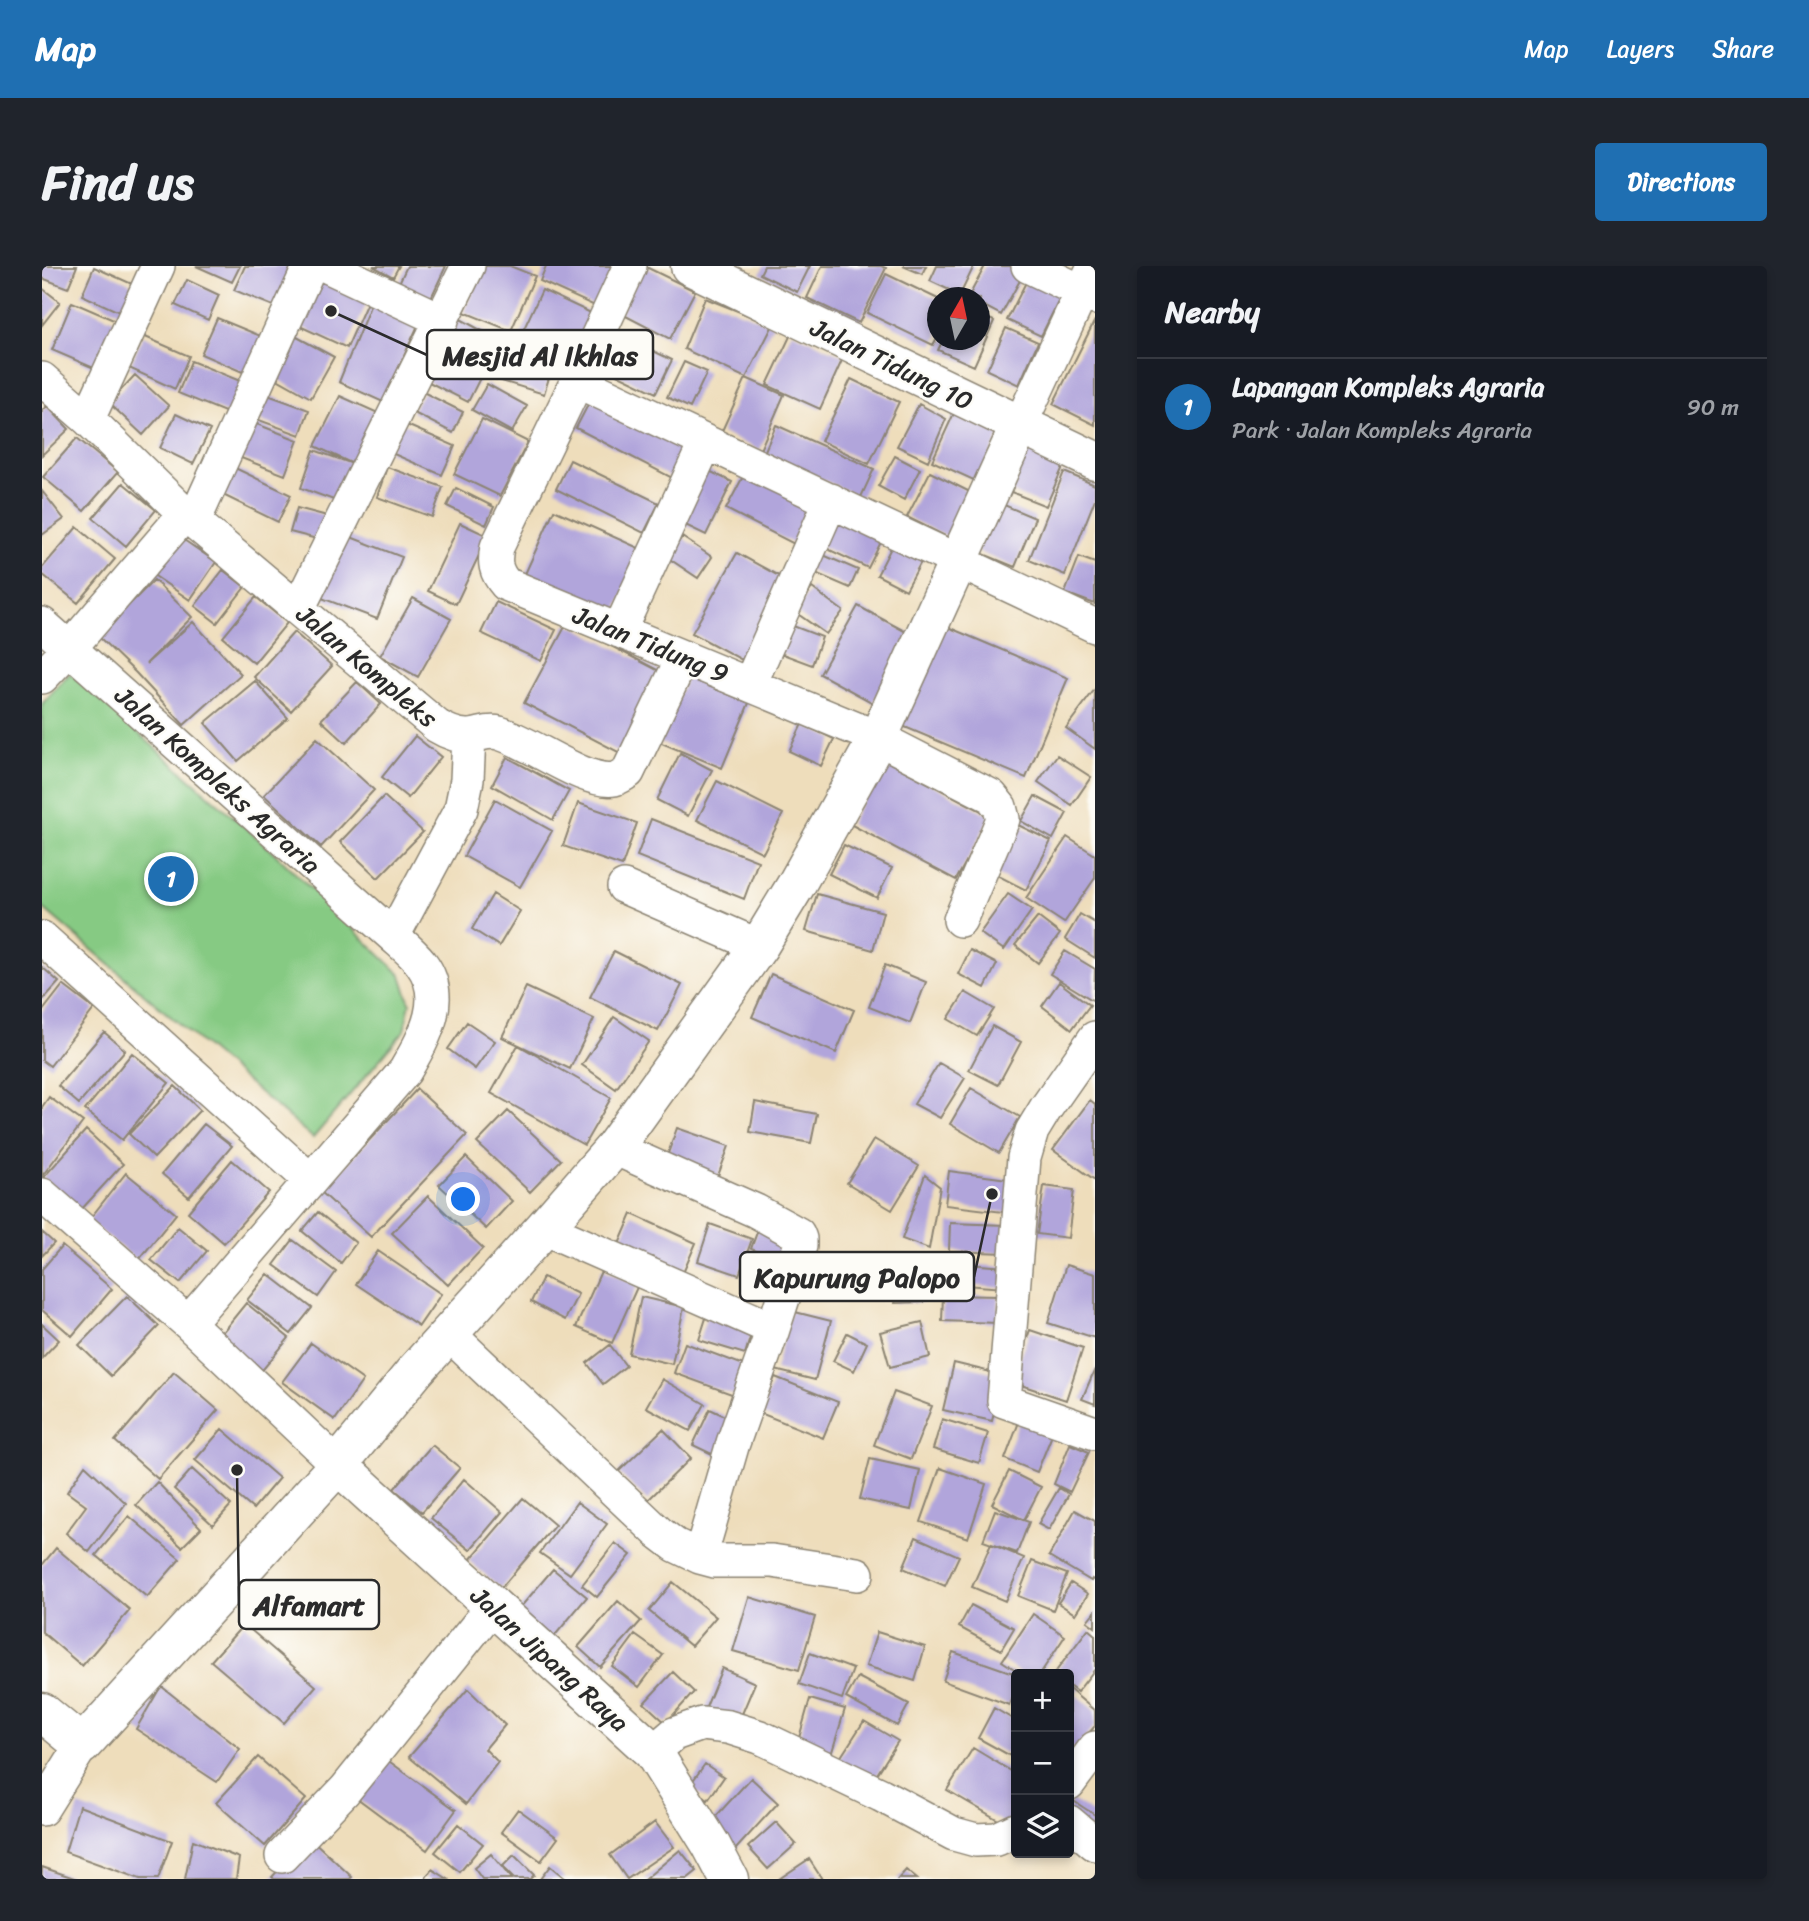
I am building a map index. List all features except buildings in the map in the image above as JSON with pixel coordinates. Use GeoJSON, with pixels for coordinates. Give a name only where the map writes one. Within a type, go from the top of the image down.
{"type":"FeatureCollection","features":[{"type":"Feature","properties":{"kind":"street"},"geometry":{"type":"LineString","coordinates":[[88,419],[158,266]]}},
{"type":"Feature","properties":{"kind":"street"},"geometry":{"type":"LineString","coordinates":[[42,677],[189,517],[310,266]]}},
{"type":"Feature","properties":{"kind":"street"},"geometry":{"type":"LineString","coordinates":[[327,266],[442,320]]}},
{"type":"Feature","properties":{"kind":"street"},"geometry":{"type":"LineString","coordinates":[[298,608],[468,266]]}},
{"type":"Feature","properties":{"kind":"street","name":"Jalan Tidung 9"},"geometry":{"type":"LineString","coordinates":[[630,266],[497,547],[494,562],[499,577],[506,584],[878,738],[991,796],[1000,807],[1003,819],[960,920]]}},
{"type":"Feature","properties":{"kind":"street","name":"Jalan Tidung 10"},"geometry":{"type":"LineString","coordinates":[[690,266],[1095,461]]}},
{"type":"Feature","properties":{"kind":"street"},"geometry":{"type":"LineString","coordinates":[[42,1809],[82,1745],[338,1465],[376,1417],[614,1148],[759,946],[878,738],[1020,425],[1090,285],[1028,266]]}},
{"type":"Feature","properties":{"kind":"street","name":"Jalan Kompleks"},"geometry":{"type":"LineString","coordinates":[[42,379],[88,419],[189,517],[437,726],[450,734],[469,736],[467,780],[461,808],[394,936]]}},
{"type":"Feature","properties":{"kind":"street"},"geometry":{"type":"LineString","coordinates":[[577,381],[1095,626]]}},
{"type":"Feature","properties":{"kind":"street"},"geometry":{"type":"LineString","coordinates":[[618,631],[706,442]]}},
{"type":"Feature","properties":{"kind":"street"},"geometry":{"type":"LineString","coordinates":[[750,684],[831,500]]}},
{"type":"Feature","properties":{"kind":"street","name":"Jalan Kompleks Agraria"},"geometry":{"type":"LineString","coordinates":[[42,624],[394,936]]}},
{"type":"Feature","properties":{"kind":"street"},"geometry":{"type":"LineString","coordinates":[[469,736],[487,732],[503,734],[590,778],[616,779],[628,772],[683,657]]}},
{"type":"Feature","properties":{"kind":"street"},"geometry":{"type":"LineString","coordinates":[[624,887],[759,946]]}},
{"type":"Feature","properties":{"kind":"street"},"geometry":{"type":"LineString","coordinates":[[188,1323],[405,1071],[421,1045],[433,1013],[433,994],[428,975],[420,962],[394,936]]}},
{"type":"Feature","properties":{"kind":"street"},"geometry":{"type":"LineString","coordinates":[[42,938],[310,1180]]}},
{"type":"Feature","properties":{"kind":"street"},"geometry":{"type":"LineString","coordinates":[[1095,1038],[1039,1119],[1032,1131],[1024,1158],[1004,1401],[1095,1433]]}},
{"type":"Feature","properties":{"kind":"street"},"geometry":{"type":"LineString","coordinates":[[614,1148],[756,1212],[798,1234],[800,1239],[774,1329],[733,1443],[699,1557]]}},
{"type":"Feature","properties":{"kind":"street"},"geometry":{"type":"LineString","coordinates":[[42,1195],[188,1323],[338,1465]]}},
{"type":"Feature","properties":{"kind":"street"},"geometry":{"type":"LineString","coordinates":[[544,1228],[774,1329]]}},
{"type":"Feature","properties":{"kind":"street"},"geometry":{"type":"LineString","coordinates":[[449,1334],[675,1545],[699,1557],[715,1561],[772,1561],[857,1574]]}},
{"type":"Feature","properties":{"kind":"street","name":"Jalan Jipang Raya"},"geometry":{"type":"LineString","coordinates":[[338,1465],[653,1752],[729,1879]]}},
{"type":"Feature","properties":{"kind":"street"},"geometry":{"type":"LineString","coordinates":[[282,1856],[345,1790],[493,1606]]}},
{"type":"Feature","properties":{"kind":"street"},"geometry":{"type":"LineString","coordinates":[[42,1712],[82,1745]]}},
{"type":"Feature","properties":{"kind":"street"},"geometry":{"type":"LineString","coordinates":[[653,1752],[674,1734],[702,1724],[729,1727],[760,1737],[881,1795],[954,1834],[976,1840],[997,1839],[1011,1832]]}},
{"type":"Feature","properties":{"kind":"street"},"geometry":{"type":"LineString","coordinates":[[1074,1776],[1095,1748]]}},
{"type":"Feature","properties":{"kind":"street"},"geometry":{"type":"LineString","coordinates":[[1074,1826],[1095,1844]]}},
{"type":"Feature","properties":{"kind":"green space"},"geometry":{"type":"Polygon","coordinates":[[[70,673],[271,850],[401,975],[410,1003],[404,1031],[313,1138],[42,907],[42,704],[70,673]]]}},
{"type":"Feature","properties":{"kind":"place","name":"Mesjid Al Ikhlas"},"geometry":{"type":"Point","coordinates":[331,311]}},
{"type":"Feature","properties":{"kind":"place","name":"Lapangan Kompleks Agraria"},"geometry":{"type":"Point","coordinates":[171,879]}},
{"type":"Feature","properties":{"kind":"place","name":"Kapurung Palopo"},"geometry":{"type":"Point","coordinates":[992,1194]}},
{"type":"Feature","properties":{"kind":"place","name":"Alfamart"},"geometry":{"type":"Point","coordinates":[237,1470]}}]}
